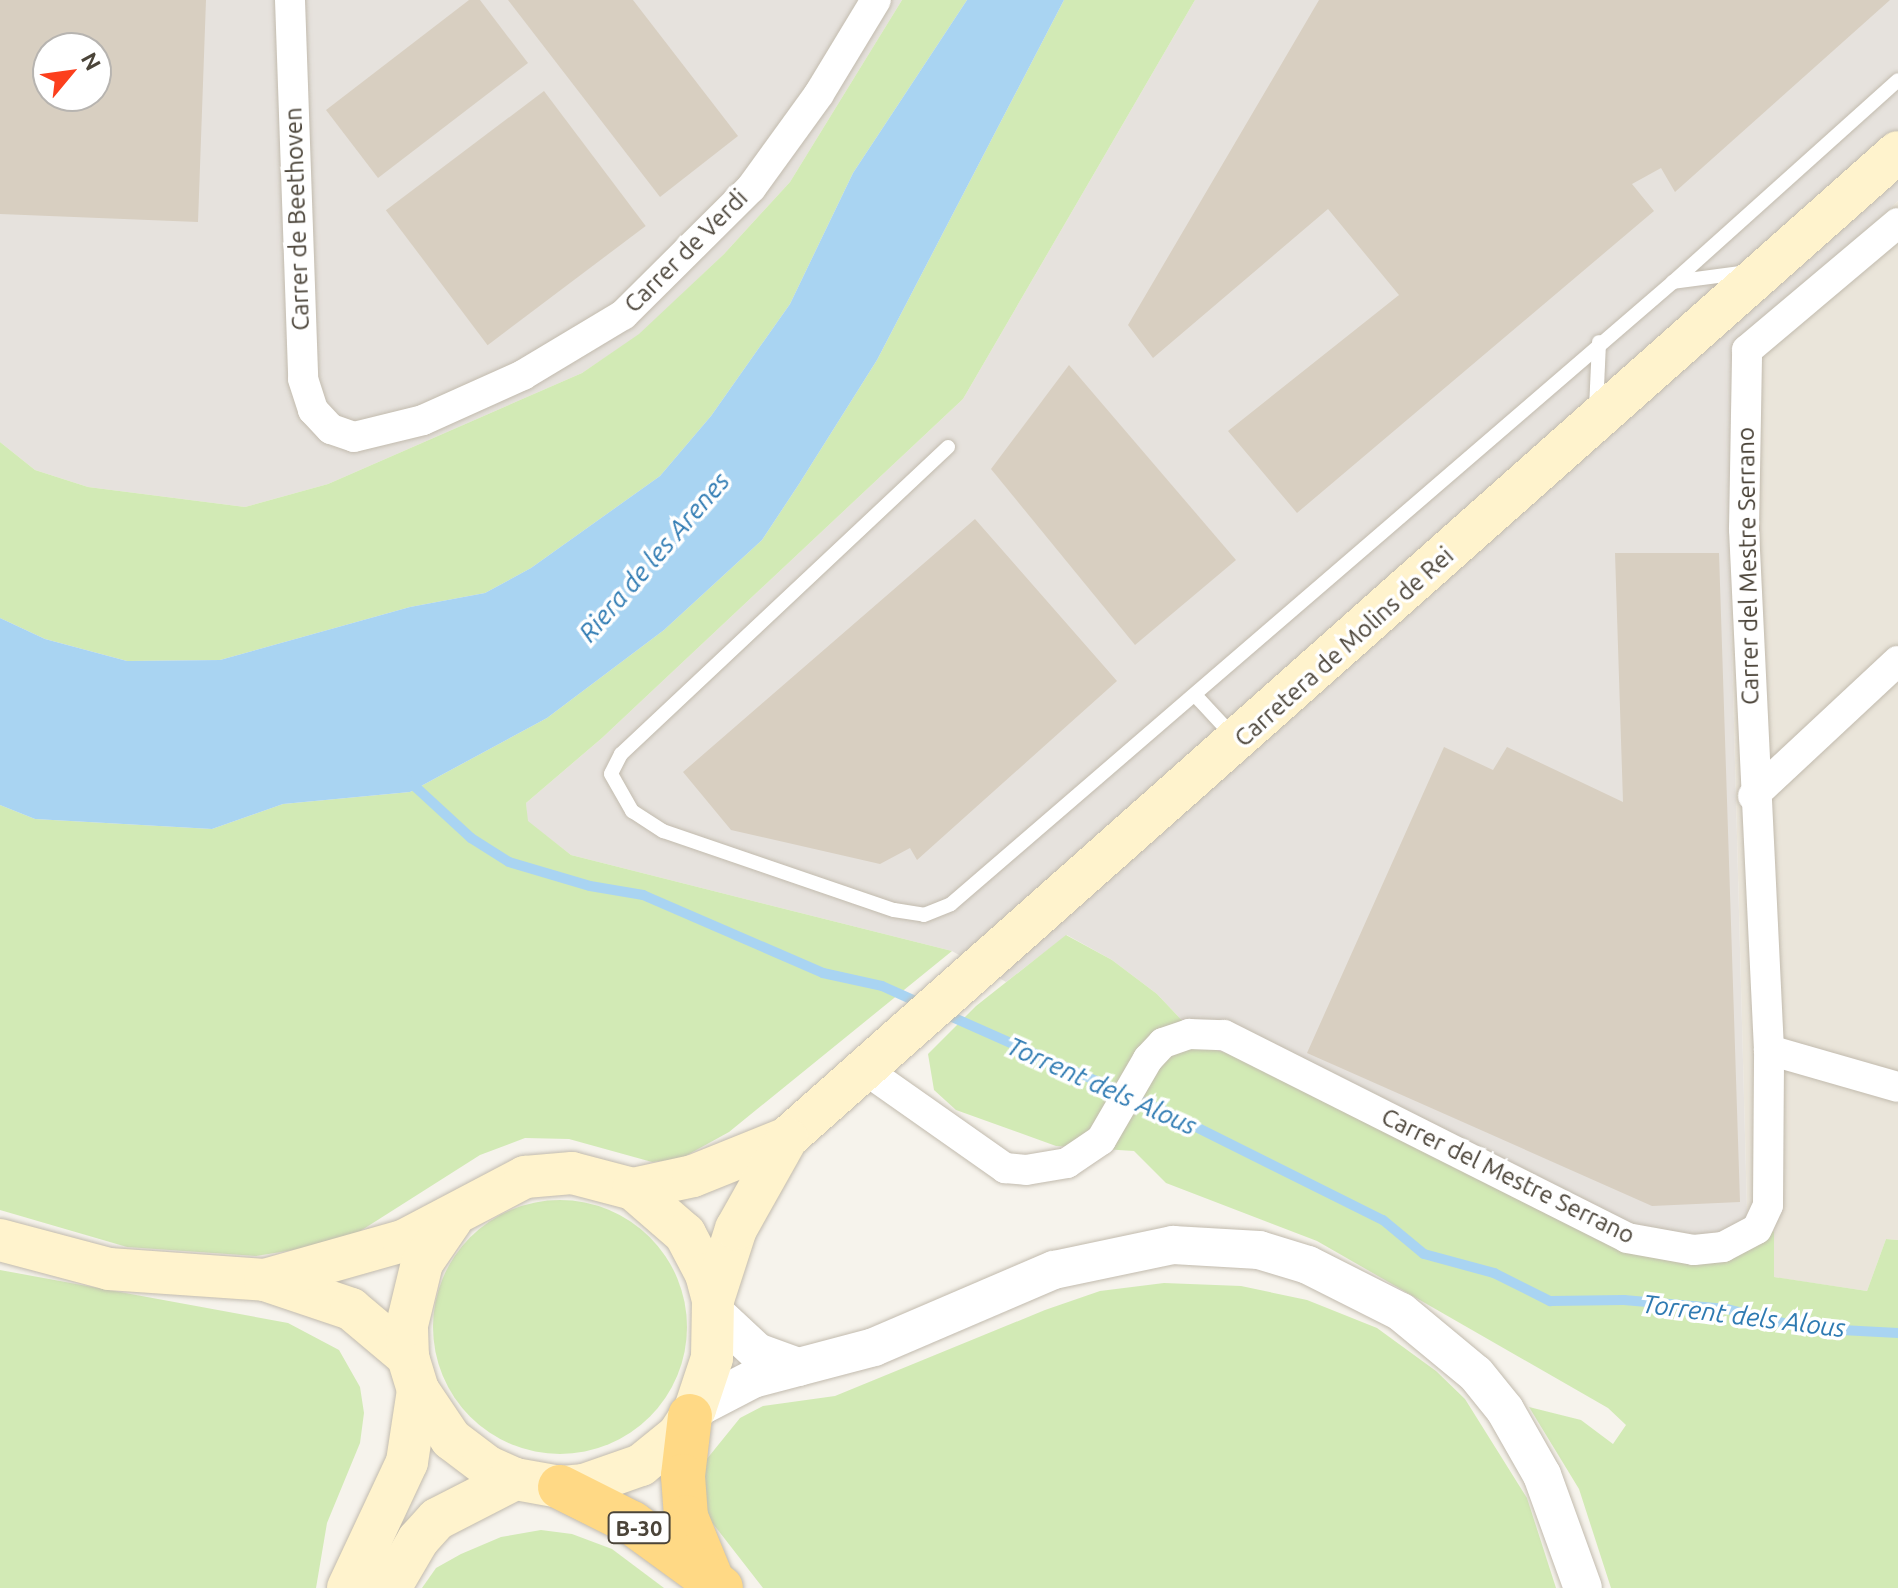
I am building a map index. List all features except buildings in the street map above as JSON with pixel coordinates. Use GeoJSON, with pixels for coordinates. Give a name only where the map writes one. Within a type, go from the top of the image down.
{"type":"FeatureCollection","features":[{"type":"Feature","properties":{"kind":"highway","name":"B-30"},"geometry":{"type":"LineString","coordinates":[[692,1413],[684,1451],[685,1506],[717,1584]]}},
{"type":"Feature","properties":{"kind":"highway","name":"B-30"},"geometry":{"type":"LineString","coordinates":[[560,1487],[632,1523],[717,1584]]}},
{"type":"Feature","properties":{"kind":"main road","name":"Carretera de Molins de Rei"},"geometry":{"type":"LineString","coordinates":[[633,1189],[693,1176],[787,1138],[982,970],[1898,152]]}},
{"type":"Feature","properties":{"kind":"main road","name":"Carretera de Molins de Rei"},"geometry":{"type":"LineString","coordinates":[[714,1306],[736,1229],[787,1138]]}},
{"type":"Feature","properties":{"kind":"main road"},"geometry":{"type":"LineString","coordinates":[[0,1240],[109,1269],[265,1280],[351,1309],[413,1373],[451,1439],[488,1467],[515,1479],[560,1487],[584,1485],[641,1465],[678,1435],[692,1413],[712,1358],[714,1306],[706,1274],[685,1234],[633,1189],[572,1173],[525,1177],[479,1197],[452,1219],[403,1241],[265,1280]]}},
{"type":"Feature","properties":{"kind":"main road"},"geometry":{"type":"LineString","coordinates":[[348,1588],[407,1462],[413,1373],[410,1298],[422,1263],[452,1219]]}},
{"type":"Feature","properties":{"kind":"main road"},"geometry":{"type":"LineString","coordinates":[[390,1588],[418,1540],[437,1519],[515,1479]]}},
{"type":"Feature","properties":{"kind":"street","name":"Carrer de Beethoven"},"geometry":{"type":"LineString","coordinates":[[290,0],[303,379],[313,410],[331,429]]}},
{"type":"Feature","properties":{"kind":"street","name":"Carrer de Verdi"},"geometry":{"type":"LineString","coordinates":[[331,429],[354,437],[423,420],[523,375],[623,315],[751,188],[819,94],[876,0]]}},
{"type":"Feature","properties":{"kind":"street","name":"Carrer del Mestre Serrano"},"geometry":{"type":"LineString","coordinates":[[867,1071],[1005,1168],[1026,1170],[1067,1163],[1101,1140],[1148,1059],[1163,1043],[1189,1034],[1224,1035],[1627,1238],[1694,1250],[1742,1238],[1757,1229],[1768,1205],[1769,1050],[1753,796],[1744,529],[1747,350],[1898,223]]}},
{"type":"Feature","properties":{"kind":"street"},"geometry":{"type":"LineString","coordinates":[[1753,796],[1898,661]]}},
{"type":"Feature","properties":{"kind":"street"},"geometry":{"type":"LineString","coordinates":[[1769,1050],[1898,1087]]}},
{"type":"Feature","properties":{"kind":"street"},"geometry":{"type":"LineString","coordinates":[[692,1413],[753,1379],[874,1347],[1054,1270],[1173,1245],[1259,1250],[1308,1265],[1401,1312],[1476,1374],[1505,1410],[1542,1475],[1583,1588]]}},
{"type":"Feature","properties":{"kind":"street"},"geometry":{"type":"LineString","coordinates":[[714,1306],[757,1352],[798,1367]]}},
{"type":"Feature","properties":{"kind":"lane"},"geometry":{"type":"LineString","coordinates":[[948,447],[621,754],[611,774],[632,811],[663,831],[894,910],[924,915],[983,881],[1599,342],[1673,282],[1898,80]]}},
{"type":"Feature","properties":{"kind":"lane"},"geometry":{"type":"LineString","coordinates":[[1673,282],[1761,273]]}},
{"type":"Feature","properties":{"kind":"lane"},"geometry":{"type":"LineString","coordinates":[[1595,420],[1599,342]]}},
{"type":"Feature","properties":{"kind":"lane"},"geometry":{"type":"LineString","coordinates":[[1195,695],[1239,741]]}},
{"type":"Feature","properties":{"kind":"shaded area"},"geometry":{"type":"Polygon","coordinates":[[[0,0],[902,0],[790,182],[724,254],[639,335],[582,373],[328,484],[245,507],[88,487],[35,470],[0,442],[0,0]]]}},
{"type":"Feature","properties":{"kind":"shaded area"},"geometry":{"type":"Polygon","coordinates":[[[1195,0],[1898,0],[1898,201],[1736,352],[1729,538],[1748,1247],[1716,1261],[1208,1048],[1157,994],[1112,960],[1067,935],[1006,982],[952,951],[571,855],[527,821],[526,803],[602,738],[963,399],[1195,0]]]}},
{"type":"Feature","properties":{"kind":"shaded area"},"geometry":{"type":"Polygon","coordinates":[[[1898,201],[1898,1240],[1886,1239],[1867,1291],[1773,1277],[1774,1232],[1748,1247],[1729,538],[1736,351],[1898,201]]]}},
{"type":"Feature","properties":{"kind":"green space"},"geometry":{"type":"Polygon","coordinates":[[[902,0],[967,0],[853,173],[790,304],[711,416],[660,476],[531,568],[485,593],[410,607],[220,660],[127,661],[45,639],[0,618],[0,442],[35,470],[88,487],[245,507],[328,484],[582,373],[639,334],[724,254],[790,182],[902,0]]]}},
{"type":"Feature","properties":{"kind":"green space"},"geometry":{"type":"Polygon","coordinates":[[[1064,0],[1195,0],[963,399],[602,738],[526,803],[528,821],[571,855],[952,951],[729,1132],[680,1159],[652,1162],[569,1139],[525,1138],[480,1155],[343,1242],[256,1256],[127,1247],[0,1210],[0,805],[35,819],[212,829],[283,804],[410,792],[547,718],[664,630],[762,540],[799,484],[877,360],[1064,0]]]}},
{"type":"Feature","properties":{"kind":"green space"},"geometry":{"type":"Polygon","coordinates":[[[1066,935],[1112,960],[1157,994],[1208,1048],[1233,1055],[1609,1241],[1737,1254],[1774,1231],[1774,1277],[1867,1291],[1886,1239],[1898,1240],[1898,1588],[1611,1588],[1579,1489],[1529,1407],[1581,1420],[1613,1444],[1626,1425],[1608,1408],[1317,1241],[1166,1183],[1134,1151],[1056,1146],[956,1110],[934,1090],[928,1054],[976,1006],[1066,935]]]}},
{"type":"Feature","properties":{"kind":"green space"},"geometry":{"type":"Polygon","coordinates":[[[548,1200],[572,1200],[609,1209],[631,1221],[650,1237],[666,1256],[678,1278],[685,1302],[685,1352],[678,1376],[666,1398],[650,1417],[631,1433],[609,1445],[572,1454],[548,1454],[511,1445],[489,1433],[462,1408],[438,1364],[433,1339],[433,1315],[442,1278],[454,1256],[479,1229],[523,1205],[548,1200]]]}},
{"type":"Feature","properties":{"kind":"green space"},"geometry":{"type":"Polygon","coordinates":[[[0,1270],[288,1323],[339,1350],[360,1387],[364,1413],[360,1443],[327,1523],[316,1588],[0,1588],[0,1270]]]}},
{"type":"Feature","properties":{"kind":"green space"},"geometry":{"type":"Polygon","coordinates":[[[1164,1283],[1241,1286],[1307,1300],[1377,1328],[1436,1371],[1465,1399],[1527,1498],[1556,1588],[763,1588],[707,1516],[700,1493],[706,1460],[740,1418],[763,1406],[835,1396],[1045,1310],[1100,1291],[1164,1283]]]}},
{"type":"Feature","properties":{"kind":"green space"},"geometry":{"type":"Polygon","coordinates":[[[541,1530],[572,1534],[612,1549],[664,1588],[422,1588],[436,1568],[461,1554],[501,1537],[541,1530]]]}},
{"type":"Feature","properties":{"kind":"water","name":"Riera de les Arenes"},"geometry":{"type":"Polygon","coordinates":[[[967,0],[1064,0],[877,360],[799,484],[762,540],[664,630],[547,718],[410,792],[283,804],[212,829],[35,819],[0,805],[0,618],[45,639],[127,661],[220,660],[410,607],[485,593],[531,568],[660,476],[711,416],[790,304],[853,173],[967,0]]]}},
{"type":"Feature","properties":{"kind":"waterway","name":"Torrent dels Alous"},"geometry":{"type":"LineString","coordinates":[[408,780],[471,838],[509,862],[590,886],[643,895],[823,973],[882,986],[924,1005]]}},
{"type":"Feature","properties":{"kind":"waterway","name":"Torrent dels Alous"},"geometry":{"type":"LineString","coordinates":[[943,1013],[1160,1109],[1383,1220],[1424,1254],[1494,1273],[1550,1301],[1624,1300],[1727,1309],[1804,1328],[1898,1333]]}}]}
